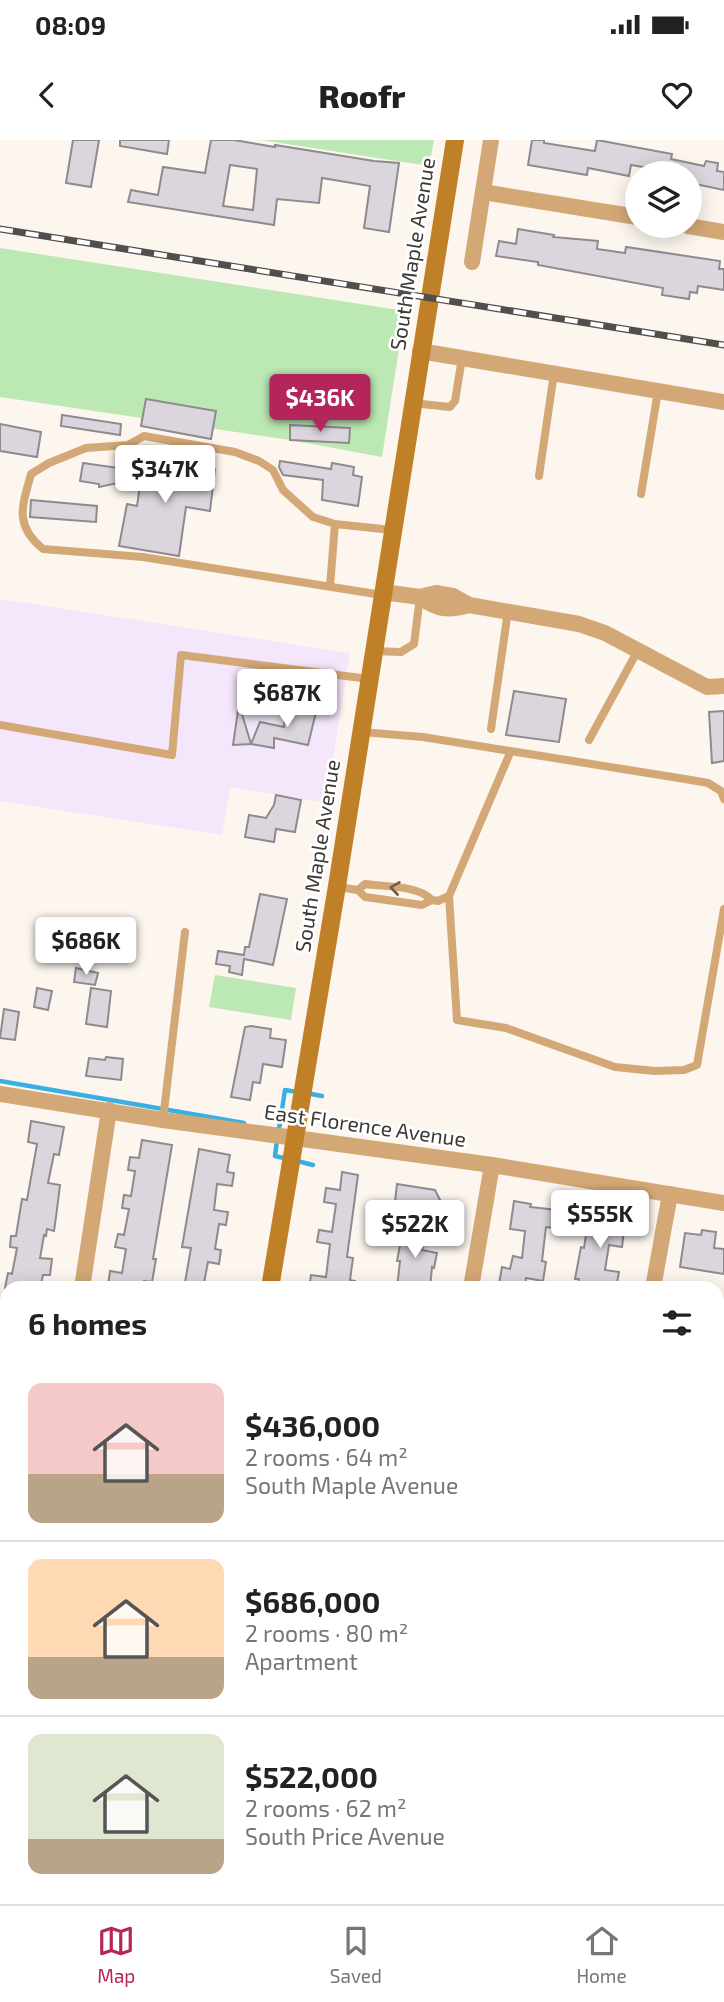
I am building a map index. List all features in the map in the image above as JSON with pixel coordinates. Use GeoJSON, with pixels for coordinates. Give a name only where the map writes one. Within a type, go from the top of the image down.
{"type":"FeatureCollection","features":[{"type":"Feature","properties":{"kind":"main road","name":"South Maple Avenue"},"geometry":{"type":"LineString","coordinates":[[271,1281],[337,886],[455,140]]}},
{"type":"Feature","properties":{"kind":"street"},"geometry":{"type":"LineString","coordinates":[[472,262],[491,140]]}},
{"type":"Feature","properties":{"kind":"street"},"geometry":{"type":"LineString","coordinates":[[483,192],[625,215]]}},
{"type":"Feature","properties":{"kind":"street"},"geometry":{"type":"LineString","coordinates":[[702,228],[724,232]]}},
{"type":"Feature","properties":{"kind":"street"},"geometry":{"type":"LineString","coordinates":[[420,351],[724,402]]}},
{"type":"Feature","properties":{"kind":"street"},"geometry":{"type":"LineString","coordinates":[[382,593],[420,597],[434,607],[453,609],[469,604],[579,624],[605,633],[707,687],[724,686]]}},
{"type":"Feature","properties":{"kind":"street","name":"East Florence Avenue"},"geometry":{"type":"LineString","coordinates":[[0,1094],[163,1120],[492,1165],[724,1203]]}},
{"type":"Feature","properties":{"kind":"street"},"geometry":{"type":"LineString","coordinates":[[83,1281],[108,1110]]}},
{"type":"Feature","properties":{"kind":"street"},"geometry":{"type":"LineString","coordinates":[[472,1281],[492,1165]]}},
{"type":"Feature","properties":{"kind":"street"},"geometry":{"type":"LineString","coordinates":[[654,1281],[670,1194]]}},
{"type":"Feature","properties":{"kind":"lane"},"geometry":{"type":"LineString","coordinates":[[412,403],[450,407],[456,401],[462,358]]}},
{"type":"Feature","properties":{"kind":"lane"},"geometry":{"type":"LineString","coordinates":[[539,476],[554,373]]}},
{"type":"Feature","properties":{"kind":"lane"},"geometry":{"type":"LineString","coordinates":[[641,494],[658,391]]}},
{"type":"Feature","properties":{"kind":"lane"},"geometry":{"type":"LineString","coordinates":[[382,593],[143,557],[43,549],[23,525],[22,503],[31,474],[48,463],[86,448],[128,445],[144,436],[235,452],[259,461],[273,470],[283,490],[313,517],[335,524],[392,530]]}},
{"type":"Feature","properties":{"kind":"lane"},"geometry":{"type":"LineString","coordinates":[[330,586],[335,524]]}},
{"type":"Feature","properties":{"kind":"lane"},"geometry":{"type":"LineString","coordinates":[[373,651],[401,652],[414,643],[420,597]]}},
{"type":"Feature","properties":{"kind":"lane"},"geometry":{"type":"LineString","coordinates":[[491,729],[508,611]]}},
{"type":"Feature","properties":{"kind":"lane"},"geometry":{"type":"LineString","coordinates":[[589,740],[638,650]]}},
{"type":"Feature","properties":{"kind":"lane"},"geometry":{"type":"LineString","coordinates":[[0,725],[172,755],[181,654],[369,679]]}},
{"type":"Feature","properties":{"kind":"lane"},"geometry":{"type":"LineString","coordinates":[[360,732],[424,737],[708,783],[721,791],[724,799]]}},
{"type":"Feature","properties":{"kind":"lane"},"geometry":{"type":"LineString","coordinates":[[510,753],[450,896],[457,1020],[506,1028],[615,1067],[656,1071],[684,1070],[697,1065],[724,909]]}},
{"type":"Feature","properties":{"kind":"lane"},"geometry":{"type":"LineString","coordinates":[[358,890],[365,884],[425,893],[432,900],[438,901],[450,896]]}},
{"type":"Feature","properties":{"kind":"lane"},"geometry":{"type":"LineString","coordinates":[[337,886],[358,890],[365,897],[422,905],[432,900]]}},
{"type":"Feature","properties":{"kind":"lane"},"geometry":{"type":"LineString","coordinates":[[163,1120],[185,932]]}},
{"type":"Feature","properties":{"kind":"shaded area"},"geometry":{"type":"Polygon","coordinates":[[[0,599],[350,653],[326,803],[230,787],[222,835],[0,801],[0,599]]]}},
{"type":"Feature","properties":{"kind":"green space"},"geometry":{"type":"Polygon","coordinates":[[[261,140],[434,140],[429,166],[261,140]]]}},
{"type":"Feature","properties":{"kind":"green space"},"geometry":{"type":"Polygon","coordinates":[[[0,248],[405,311],[382,457],[290,440],[0,397],[0,248]]]}},
{"type":"Feature","properties":{"kind":"green space"},"geometry":{"type":"Polygon","coordinates":[[[215,975],[296,988],[291,1020],[209,1007],[215,975]]]}},
{"type":"Feature","properties":{"kind":"building"},"geometry":{"type":"Polygon","coordinates":[[[73,140],[99,140],[91,187],[66,183],[73,140]]]}},
{"type":"Feature","properties":{"kind":"building"},"geometry":{"type":"Polygon","coordinates":[[[120,140],[169,140],[167,154],[120,146],[120,140]]]}},
{"type":"Feature","properties":{"kind":"building"},"geometry":{"type":"Polygon","coordinates":[[[211,140],[275,145],[399,163],[389,232],[364,228],[370,186],[322,178],[319,203],[277,199],[274,225],[128,202],[131,190],[158,195],[163,167],[205,173],[211,140]],[[230,165],[223,206],[253,210],[257,169],[230,165]]]}},
{"type":"Feature","properties":{"kind":"building"},"geometry":{"type":"Polygon","coordinates":[[[532,140],[595,151],[597,140],[672,154],[671,159],[680,161],[625,161],[625,175],[588,168],[587,175],[528,165],[532,140]]]}},
{"type":"Feature","properties":{"kind":"building"},"geometry":{"type":"Polygon","coordinates":[[[706,161],[718,163],[717,171],[724,172],[724,190],[702,185],[702,166],[706,161]]]}},
{"type":"Feature","properties":{"kind":"building"},"geometry":{"type":"Polygon","coordinates":[[[518,229],[554,235],[553,237],[598,241],[597,249],[625,253],[626,247],[720,261],[719,269],[724,269],[724,290],[698,286],[697,293],[690,292],[689,299],[662,295],[663,288],[496,256],[499,241],[516,244],[518,229]]]}},
{"type":"Feature","properties":{"kind":"building"},"geometry":{"type":"Polygon","coordinates":[[[146,399],[216,411],[211,439],[141,426],[146,399]]]}},
{"type":"Feature","properties":{"kind":"building"},"geometry":{"type":"Polygon","coordinates":[[[62,415],[121,424],[120,435],[61,426],[62,415]]]}},
{"type":"Feature","properties":{"kind":"building"},"geometry":{"type":"Polygon","coordinates":[[[0,424],[41,432],[37,457],[0,451],[0,424]]]}},
{"type":"Feature","properties":{"kind":"building"},"geometry":{"type":"Polygon","coordinates":[[[290,425],[350,428],[349,443],[290,440],[290,425]]]}},
{"type":"Feature","properties":{"kind":"building"},"geometry":{"type":"Polygon","coordinates":[[[138,457],[215,469],[210,511],[186,507],[179,556],[119,546],[127,504],[137,506],[142,472],[133,470],[138,457]]]}},
{"type":"Feature","properties":{"kind":"building"},"geometry":{"type":"Polygon","coordinates":[[[280,461],[331,469],[332,463],[354,467],[353,475],[362,477],[358,506],[322,500],[323,480],[283,475],[279,467],[280,461]]]}},
{"type":"Feature","properties":{"kind":"building"},"geometry":{"type":"Polygon","coordinates":[[[83,463],[119,468],[118,483],[99,487],[99,484],[80,481],[83,463]]]}},
{"type":"Feature","properties":{"kind":"building"},"geometry":{"type":"Polygon","coordinates":[[[31,500],[97,506],[96,522],[30,517],[31,500]]]}},
{"type":"Feature","properties":{"kind":"building"},"geometry":{"type":"Polygon","coordinates":[[[514,691],[566,699],[559,742],[506,735],[514,691]]]}},
{"type":"Feature","properties":{"kind":"building"},"geometry":{"type":"Polygon","coordinates":[[[239,704],[251,744],[233,745],[239,704]]]}},
{"type":"Feature","properties":{"kind":"building"},"geometry":{"type":"Polygon","coordinates":[[[286,706],[316,712],[308,745],[274,738],[274,748],[251,744],[260,722],[284,727],[286,706]]]}},
{"type":"Feature","properties":{"kind":"building"},"geometry":{"type":"Polygon","coordinates":[[[724,711],[724,761],[712,763],[709,712],[724,711]]]}},
{"type":"Feature","properties":{"kind":"building"},"geometry":{"type":"Polygon","coordinates":[[[276,795],[301,800],[295,832],[276,829],[274,842],[245,837],[249,815],[266,818],[274,805],[276,795]]]}},
{"type":"Feature","properties":{"kind":"building"},"geometry":{"type":"Polygon","coordinates":[[[260,894],[287,899],[273,965],[244,959],[242,975],[229,972],[230,966],[216,964],[218,951],[244,955],[245,947],[249,947],[260,894]]]}},
{"type":"Feature","properties":{"kind":"building"},"geometry":{"type":"Polygon","coordinates":[[[76,968],[98,973],[95,985],[74,982],[76,968]]]}},
{"type":"Feature","properties":{"kind":"building"},"geometry":{"type":"Polygon","coordinates":[[[37,988],[52,991],[48,1010],[34,1007],[37,988]]]}},
{"type":"Feature","properties":{"kind":"building"},"geometry":{"type":"Polygon","coordinates":[[[91,988],[111,991],[107,1027],[86,1024],[91,988]]]}},
{"type":"Feature","properties":{"kind":"building"},"geometry":{"type":"Polygon","coordinates":[[[4,1009],[19,1012],[15,1040],[0,1038],[4,1009]]]}},
{"type":"Feature","properties":{"kind":"building"},"geometry":{"type":"Polygon","coordinates":[[[245,1027],[271,1029],[270,1038],[286,1040],[282,1067],[263,1064],[260,1083],[253,1082],[250,1100],[231,1097],[245,1027]]]}},
{"type":"Feature","properties":{"kind":"building"},"geometry":{"type":"Polygon","coordinates":[[[106,1057],[123,1059],[121,1080],[86,1076],[89,1058],[105,1060],[106,1057]]]}},
{"type":"Feature","properties":{"kind":"building"},"geometry":{"type":"Polygon","coordinates":[[[31,1121],[64,1127],[59,1155],[54,1154],[48,1183],[60,1185],[54,1231],[47,1229],[40,1258],[52,1259],[50,1275],[43,1275],[42,1281],[6,1281],[8,1273],[12,1274],[17,1248],[10,1247],[11,1236],[16,1236],[22,1199],[27,1200],[37,1144],[28,1142],[31,1121]]]}},
{"type":"Feature","properties":{"kind":"building"},"geometry":{"type":"Polygon","coordinates":[[[142,1140],[172,1145],[153,1259],[156,1259],[152,1281],[109,1281],[110,1271],[122,1273],[126,1249],[115,1247],[118,1234],[124,1235],[129,1209],[122,1208],[124,1195],[131,1196],[135,1171],[128,1170],[130,1157],[139,1158],[142,1140]]]}},
{"type":"Feature","properties":{"kind":"building"},"geometry":{"type":"Polygon","coordinates":[[[199,1149],[230,1155],[227,1172],[234,1173],[232,1186],[217,1184],[214,1210],[228,1212],[226,1225],[219,1224],[215,1249],[221,1250],[219,1264],[208,1262],[204,1281],[185,1281],[191,1248],[182,1247],[199,1149]]]}},
{"type":"Feature","properties":{"kind":"building"},"geometry":{"type":"Polygon","coordinates":[[[342,1172],[358,1175],[347,1257],[353,1258],[350,1280],[355,1281],[310,1281],[311,1275],[326,1277],[330,1244],[317,1242],[319,1230],[332,1232],[336,1204],[324,1202],[326,1188],[340,1190],[342,1172]]]}},
{"type":"Feature","properties":{"kind":"building"},"geometry":{"type":"Polygon","coordinates":[[[397,1184],[435,1190],[445,1210],[395,1202],[397,1184]]]}},
{"type":"Feature","properties":{"kind":"building"},"geometry":{"type":"Polygon","coordinates":[[[514,1201],[531,1204],[530,1207],[566,1211],[564,1229],[546,1227],[542,1261],[546,1262],[543,1281],[526,1278],[526,1281],[500,1281],[502,1267],[510,1269],[513,1256],[522,1258],[525,1231],[510,1229],[514,1201]]]}},
{"type":"Feature","properties":{"kind":"building"},"geometry":{"type":"Polygon","coordinates":[[[590,1210],[626,1215],[622,1247],[609,1245],[605,1270],[619,1272],[617,1281],[575,1279],[581,1247],[584,1248],[590,1210]]]}},
{"type":"Feature","properties":{"kind":"building"},"geometry":{"type":"Polygon","coordinates":[[[404,1224],[426,1228],[422,1250],[437,1253],[431,1281],[398,1281],[400,1261],[397,1261],[404,1224]]]}},
{"type":"Feature","properties":{"kind":"building"},"geometry":{"type":"Polygon","coordinates":[[[702,1230],[716,1232],[714,1248],[724,1249],[724,1274],[680,1267],[685,1233],[701,1235],[702,1230]]]}},
{"type":"Feature","properties":{"kind":"waterway"},"geometry":{"type":"LineString","coordinates":[[0,1081],[244,1123]]}},
{"type":"Feature","properties":{"kind":"waterway"},"geometry":{"type":"LineString","coordinates":[[277,1129],[285,1090],[297,1092]]}},
{"type":"Feature","properties":{"kind":"waterway"},"geometry":{"type":"LineString","coordinates":[[306,1093],[322,1096]]}},
{"type":"Feature","properties":{"kind":"waterway"},"geometry":{"type":"LineString","coordinates":[[277,1140],[275,1156],[288,1159]]}},
{"type":"Feature","properties":{"kind":"waterway"},"geometry":{"type":"LineString","coordinates":[[297,1161],[313,1165]]}},
{"type":"Feature","properties":{"kind":"railway"},"geometry":{"type":"LineString","coordinates":[[0,229],[724,345]]}}]}
